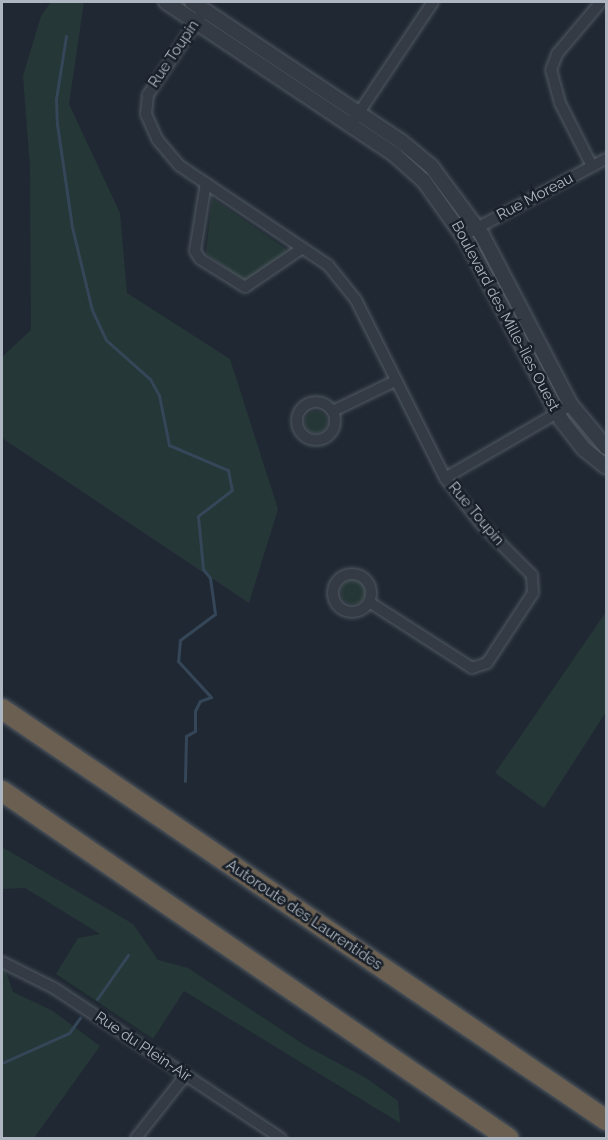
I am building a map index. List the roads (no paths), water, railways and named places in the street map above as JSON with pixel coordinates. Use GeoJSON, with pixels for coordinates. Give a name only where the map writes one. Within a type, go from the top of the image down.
{"type":"FeatureCollection","features":[{"type":"Feature","properties":{"kind":"highway","name":"Autoroute des Laurentides"},"geometry":{"type":"LineString","coordinates":[[2,709],[606,1120]]}},
{"type":"Feature","properties":{"kind":"highway"},"geometry":{"type":"LineString","coordinates":[[2,791],[508,1138]]}},
{"type":"Feature","properties":{"kind":"street","name":"Boulevard des Mille-Îles Ouest"},"geometry":{"type":"LineString","coordinates":[[166,2],[200,16],[359,113],[425,160],[477,228],[571,405],[606,447]]}},
{"type":"Feature","properties":{"kind":"street","name":"Boulevard des Mille-Îles Ouest"},"geometry":{"type":"LineString","coordinates":[[192,2],[200,16],[408,165],[464,235],[557,413],[578,443],[606,467]]}},
{"type":"Feature","properties":{"kind":"street"},"geometry":{"type":"LineString","coordinates":[[592,166],[560,102],[551,70],[557,54],[601,2]]}},
{"type":"Feature","properties":{"kind":"street"},"geometry":{"type":"LineString","coordinates":[[351,125],[428,3]]}},
{"type":"Feature","properties":{"kind":"street","name":"Rue Toupin"},"geometry":{"type":"LineString","coordinates":[[200,16],[154,80],[146,114],[168,152],[206,183],[328,266],[356,300],[445,478],[481,524],[532,575],[533,593],[487,663],[472,668],[369,602]]}},
{"type":"Feature","properties":{"kind":"street","name":"Rue Moreau"},"geometry":{"type":"LineString","coordinates":[[464,235],[606,159]]}},
{"type":"Feature","properties":{"kind":"street"},"geometry":{"type":"LineString","coordinates":[[206,183],[195,251],[200,259],[245,287],[301,249]]}},
{"type":"Feature","properties":{"kind":"street"},"geometry":{"type":"LineString","coordinates":[[333,411],[395,381]]}},
{"type":"Feature","properties":{"kind":"street"},"geometry":{"type":"LineString","coordinates":[[445,478],[571,405]]}},
{"type":"Feature","properties":{"kind":"street","name":"Rue du Plein-Air"},"geometry":{"type":"LineString","coordinates":[[2,962],[54,988],[281,1138]]}},
{"type":"Feature","properties":{"kind":"street"},"geometry":{"type":"LineString","coordinates":[[136,1138],[185,1076]]}},
{"type":"Feature","properties":{"kind":"waterway"},"geometry":{"type":"LineString","coordinates":[[66,36],[56,99],[57,124],[72,227],[92,310],[106,340],[150,379],[159,395],[169,445],[228,470],[232,490],[198,516],[203,569],[210,578],[215,614],[180,640],[178,661],[211,697],[200,701],[195,711],[195,731],[186,736],[185,781]]}},
{"type":"Feature","properties":{"kind":"waterway"},"geometry":{"type":"LineString","coordinates":[[97,999],[128,955]]}},
{"type":"Feature","properties":{"kind":"waterway"},"geometry":{"type":"LineString","coordinates":[[2,1063],[69,1033],[80,1018]]}}]}
